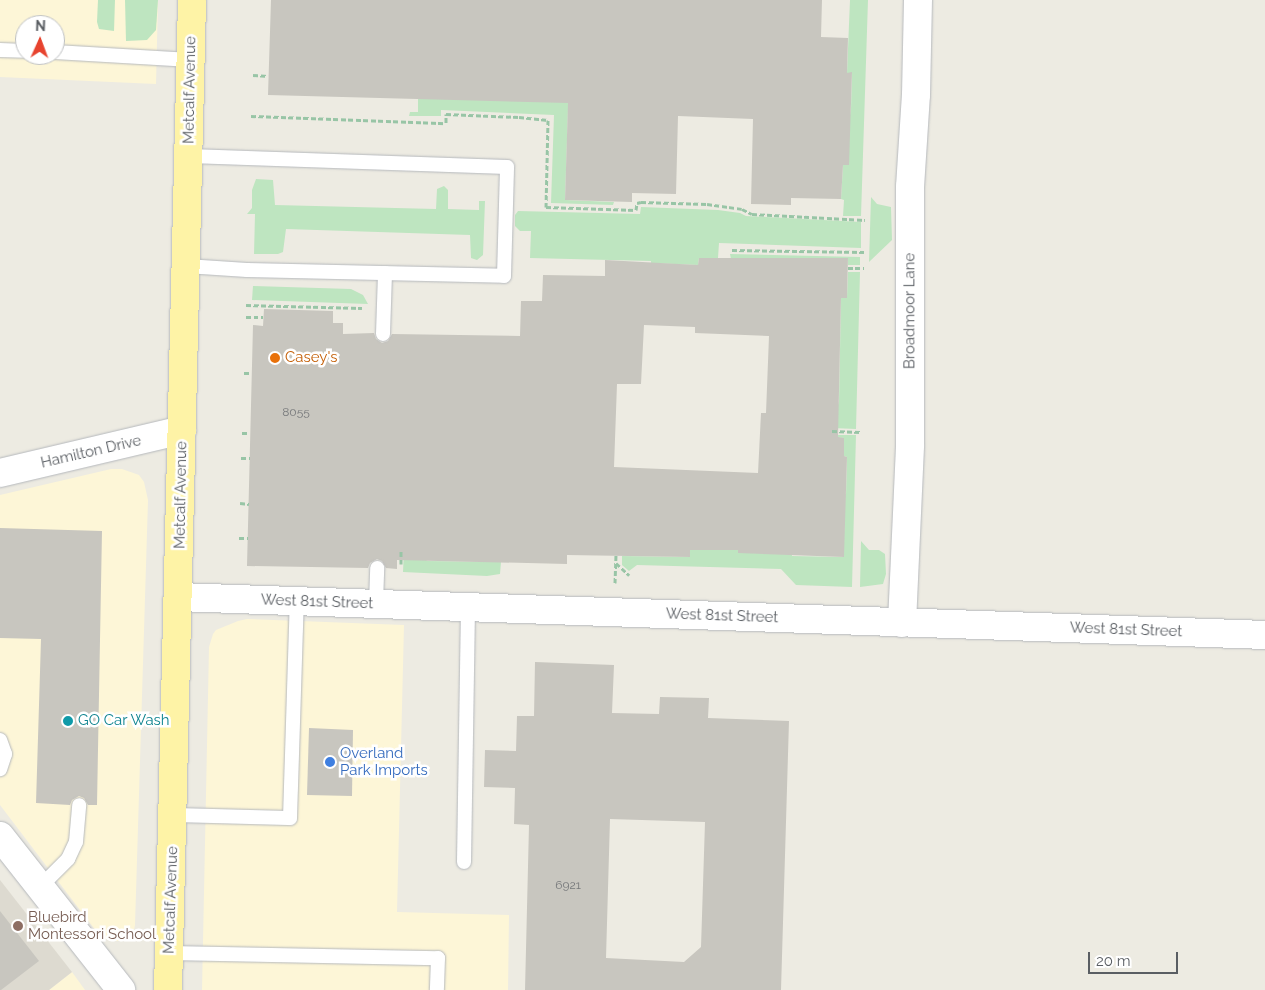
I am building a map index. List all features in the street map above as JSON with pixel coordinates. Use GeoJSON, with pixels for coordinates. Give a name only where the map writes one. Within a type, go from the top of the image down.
{"type":"FeatureCollection","features":[{"type":"Feature","properties":{"kind":"main road","name":"Metcalf Avenue"},"geometry":{"type":"LineString","coordinates":[[168,990],[192,0]]}},
{"type":"Feature","properties":{"kind":"street","name":"Broadmoor Lane"},"geometry":{"type":"LineString","coordinates":[[902,623],[910,445],[910,187],[916,96],[918,0]]}},
{"type":"Feature","properties":{"kind":"street","name":"Hamilton Drive"},"geometry":{"type":"LineString","coordinates":[[0,473],[182,430]]}},
{"type":"Feature","properties":{"kind":"street","name":"West 81st Street"},"geometry":{"type":"LineString","coordinates":[[178,597],[1265,635]]}},
{"type":"Feature","properties":{"kind":"street"},"geometry":{"type":"LineString","coordinates":[[0,836],[121,990]]}},
{"type":"Feature","properties":{"kind":"lane"},"geometry":{"type":"LineString","coordinates":[[0,50],[15,51]]}},
{"type":"Feature","properties":{"kind":"lane"},"geometry":{"type":"LineString","coordinates":[[65,53],[191,60]]}},
{"type":"Feature","properties":{"kind":"lane"},"geometry":{"type":"LineString","coordinates":[[186,266],[504,276],[507,166],[189,156]]}},
{"type":"Feature","properties":{"kind":"lane"},"geometry":{"type":"LineString","coordinates":[[383,334],[385,273]]}},
{"type":"Feature","properties":{"kind":"lane"},"geometry":{"type":"LineString","coordinates":[[376,604],[377,568]]}},
{"type":"Feature","properties":{"kind":"lane"},"geometry":{"type":"LineString","coordinates":[[173,815],[290,818],[297,601]]}},
{"type":"Feature","properties":{"kind":"lane"},"geometry":{"type":"LineString","coordinates":[[464,862],[468,607]]}},
{"type":"Feature","properties":{"kind":"lane"},"geometry":{"type":"LineString","coordinates":[[0,740],[5,754],[0,769]]}},
{"type":"Feature","properties":{"kind":"lane"},"geometry":{"type":"LineString","coordinates":[[40,887],[68,859],[76,842],[79,805]]}},
{"type":"Feature","properties":{"kind":"lane"},"geometry":{"type":"LineString","coordinates":[[169,953],[438,958],[437,990]]}},
{"type":"Feature","properties":{"kind":"path"},"geometry":{"type":"LineString","coordinates":[[253,75],[268,76]]}},
{"type":"Feature","properties":{"kind":"path"},"geometry":{"type":"LineString","coordinates":[[734,208],[752,214],[865,220]]}},
{"type":"Feature","properties":{"kind":"path"},"geometry":{"type":"LineString","coordinates":[[732,250],[864,252]]}},
{"type":"Feature","properties":{"kind":"path"},"geometry":{"type":"LineString","coordinates":[[848,268],[864,268]]}},
{"type":"Feature","properties":{"kind":"path"},"geometry":{"type":"LineString","coordinates":[[246,305],[363,308]]}},
{"type":"Feature","properties":{"kind":"path"},"geometry":{"type":"LineString","coordinates":[[246,317],[264,317]]}},
{"type":"Feature","properties":{"kind":"path"},"geometry":{"type":"LineString","coordinates":[[244,373],[252,373]]}},
{"type":"Feature","properties":{"kind":"path"},"geometry":{"type":"LineString","coordinates":[[832,431],[860,432]]}},
{"type":"Feature","properties":{"kind":"path"},"geometry":{"type":"LineString","coordinates":[[242,433],[250,433]]}},
{"type":"Feature","properties":{"kind":"path"},"geometry":{"type":"LineString","coordinates":[[241,458],[250,458]]}},
{"type":"Feature","properties":{"kind":"path"},"geometry":{"type":"LineString","coordinates":[[240,503],[249,504]]}},
{"type":"Feature","properties":{"kind":"path"},"geometry":{"type":"LineString","coordinates":[[239,538],[248,538]]}},
{"type":"Feature","properties":{"kind":"path"},"geometry":{"type":"LineString","coordinates":[[615,584],[616,555]]}},
{"type":"Feature","properties":{"kind":"path"},"geometry":{"type":"LineString","coordinates":[[616,563],[629,575]]}},
{"type":"Feature","properties":{"kind":"shaded area"},"geometry":{"type":"Polygon","coordinates":[[[0,0],[158,0],[156,84],[0,77],[0,0]]]}},
{"type":"Feature","properties":{"kind":"shaded area"},"geometry":{"type":"Polygon","coordinates":[[[111,469],[122,469],[139,475],[144,482],[148,500],[135,925],[133,935],[119,941],[110,941],[99,935],[0,805],[0,495],[111,469]]]}},
{"type":"Feature","properties":{"kind":"shaded area"},"geometry":{"type":"Polygon","coordinates":[[[247,619],[404,625],[397,912],[509,915],[508,990],[202,990],[209,647],[216,630],[247,619]]]}},
{"type":"Feature","properties":{"kind":"shaded area","name":"Bluebird Montessori School"},"geometry":{"type":"Polygon","coordinates":[[[0,880],[72,972],[49,990],[0,990],[0,880]]]}},
{"type":"Feature","properties":{"kind":"shaded area"},"geometry":{"type":"Polygon","coordinates":[[[72,972],[85,990],[49,990],[72,972]]]}},
{"type":"Feature","properties":{"kind":"green space"},"geometry":{"type":"Polygon","coordinates":[[[98,0],[115,0],[114,31],[99,29],[97,22],[98,0]]]}},
{"type":"Feature","properties":{"kind":"green space"},"geometry":{"type":"Polygon","coordinates":[[[125,0],[158,0],[156,30],[147,40],[126,41],[125,0]]]}},
{"type":"Feature","properties":{"kind":"green space"},"geometry":{"type":"Polygon","coordinates":[[[850,0],[868,0],[861,216],[843,216],[844,200],[841,199],[843,165],[851,108],[852,73],[847,73],[850,0]]]}},
{"type":"Feature","properties":{"kind":"green space"},"geometry":{"type":"Polygon","coordinates":[[[574,94],[568,109],[565,200],[614,202],[613,205],[551,203],[554,115],[441,110],[441,116],[409,116],[410,112],[418,112],[418,98],[574,94]]]}},
{"type":"Feature","properties":{"kind":"green space"},"geometry":{"type":"Polygon","coordinates":[[[256,179],[273,180],[275,205],[436,209],[437,189],[444,186],[448,190],[448,209],[479,210],[479,201],[485,201],[483,255],[477,260],[471,258],[470,235],[286,229],[283,252],[278,254],[254,254],[255,214],[247,214],[252,208],[252,190],[256,179]]]}},
{"type":"Feature","properties":{"kind":"green space"},"geometry":{"type":"Polygon","coordinates":[[[871,197],[877,204],[891,207],[892,240],[869,262],[871,197]]]}},
{"type":"Feature","properties":{"kind":"green space"},"geometry":{"type":"Polygon","coordinates":[[[641,207],[718,210],[740,213],[746,216],[861,222],[861,248],[719,243],[718,258],[699,258],[698,265],[651,263],[651,261],[530,258],[531,231],[520,231],[515,226],[515,215],[518,211],[640,214],[641,207]]]}},
{"type":"Feature","properties":{"kind":"green space"},"geometry":{"type":"Polygon","coordinates":[[[730,254],[860,257],[860,265],[848,265],[848,258],[731,259],[730,254]]]}},
{"type":"Feature","properties":{"kind":"green space"},"geometry":{"type":"Polygon","coordinates":[[[848,272],[860,272],[856,429],[832,428],[839,401],[841,298],[847,297],[848,272]]]}},
{"type":"Feature","properties":{"kind":"green space"},"geometry":{"type":"Polygon","coordinates":[[[253,286],[351,289],[363,295],[368,304],[252,300],[253,286]]]}},
{"type":"Feature","properties":{"kind":"green space"},"geometry":{"type":"Polygon","coordinates":[[[832,435],[856,435],[852,587],[796,585],[781,569],[637,565],[629,571],[622,565],[622,556],[690,557],[690,546],[724,547],[724,550],[738,550],[738,553],[792,552],[792,556],[843,557],[845,510],[840,494],[846,494],[847,457],[844,456],[844,438],[831,437],[832,435]]]}},
{"type":"Feature","properties":{"kind":"green space"},"geometry":{"type":"Polygon","coordinates":[[[861,541],[869,550],[879,550],[885,554],[886,574],[883,584],[860,587],[861,541]]]}},
{"type":"Feature","properties":{"kind":"green space"},"geometry":{"type":"Polygon","coordinates":[[[404,550],[428,561],[501,562],[500,574],[487,576],[403,572],[404,550]]]}},
{"type":"Feature","properties":{"kind":"building"},"geometry":{"type":"Polygon","coordinates":[[[271,0],[822,0],[821,37],[848,38],[847,73],[852,72],[849,165],[843,165],[841,199],[791,198],[791,205],[751,204],[753,119],[678,116],[676,194],[632,193],[632,202],[565,200],[568,103],[268,95],[271,0]]]}},
{"type":"Feature","properties":{"kind":"building"},"geometry":{"type":"Polygon","coordinates":[[[699,258],[848,258],[847,298],[841,298],[838,437],[844,438],[844,456],[847,457],[844,557],[738,553],[738,550],[690,550],[690,557],[567,555],[567,564],[397,560],[397,569],[386,568],[382,561],[377,559],[370,563],[368,568],[247,566],[253,325],[263,326],[264,309],[333,311],[333,323],[343,323],[343,334],[374,333],[376,339],[382,343],[388,341],[392,334],[520,336],[521,301],[542,301],[543,275],[605,276],[605,260],[698,265],[699,258]],[[644,325],[641,384],[617,384],[614,467],[758,473],[761,413],[766,413],[769,336],[695,333],[695,327],[644,325]]]}},
{"type":"Feature","properties":{"kind":"building","name":"GO Car Wash"},"geometry":{"type":"Polygon","coordinates":[[[0,528],[102,531],[97,805],[88,805],[84,798],[79,796],[72,800],[70,805],[36,803],[41,639],[0,638],[0,528]]]}},
{"type":"Feature","properties":{"kind":"building"},"geometry":{"type":"Polygon","coordinates":[[[535,662],[614,665],[612,713],[659,714],[660,697],[709,698],[708,718],[789,721],[781,990],[525,990],[529,825],[514,824],[515,788],[484,787],[485,750],[516,751],[517,716],[534,716],[535,662]],[[610,819],[606,958],[684,962],[701,947],[705,822],[610,819]]]}},
{"type":"Feature","properties":{"kind":"building","name":"Overland Park Imports"},"geometry":{"type":"Polygon","coordinates":[[[309,728],[353,730],[352,796],[307,795],[309,728]]]}},
{"type":"Feature","properties":{"kind":"building"},"geometry":{"type":"Polygon","coordinates":[[[0,911],[39,961],[1,990],[0,990],[0,911]]]}},
{"type":"Feature","properties":{"kind":"place","name":"Casey's"},"geometry":{"type":"Point","coordinates":[275,358]}},
{"type":"Feature","properties":{"kind":"place","name":"GO Car Wash"},"geometry":{"type":"Point","coordinates":[68,721]}},
{"type":"Feature","properties":{"kind":"place","name":"Overland Park Imports"},"geometry":{"type":"Point","coordinates":[330,762]}},
{"type":"Feature","properties":{"kind":"place","name":"Bluebird Montessori School"},"geometry":{"type":"Point","coordinates":[18,926]}}]}
